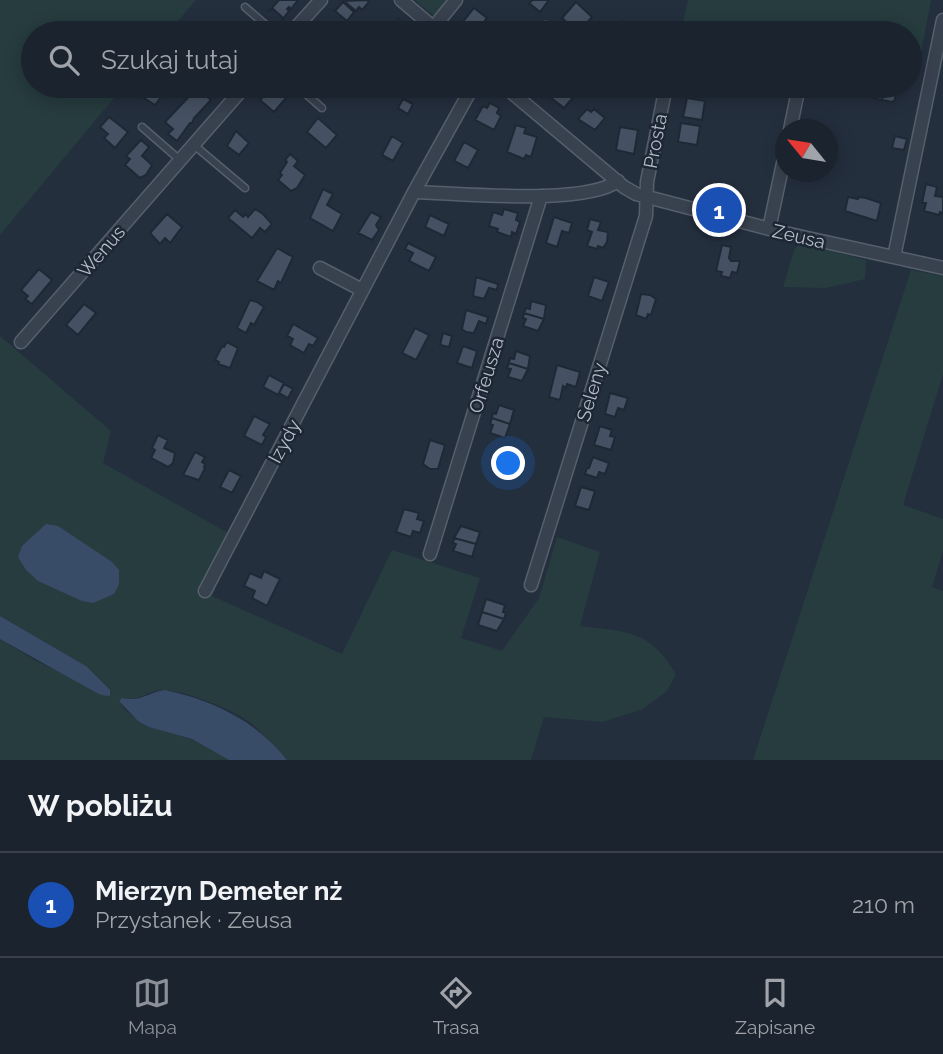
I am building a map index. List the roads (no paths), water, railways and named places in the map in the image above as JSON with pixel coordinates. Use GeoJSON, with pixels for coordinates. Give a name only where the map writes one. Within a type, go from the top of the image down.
{"type":"FeatureCollection","features":[{"type":"Feature","properties":{"kind":"street"},"geometry":{"type":"LineString","coordinates":[[302,21],[321,0]]}},
{"type":"Feature","properties":{"kind":"street"},"geometry":{"type":"LineString","coordinates":[[401,0],[426,21]]}},
{"type":"Feature","properties":{"kind":"street"},"geometry":{"type":"LineString","coordinates":[[443,21],[456,0]]}},
{"type":"Feature","properties":{"kind":"street"},"geometry":{"type":"LineString","coordinates":[[894,257],[943,20]]}},
{"type":"Feature","properties":{"kind":"street","name":"Wenus"},"geometry":{"type":"LineString","coordinates":[[21,342],[234,98]]}},
{"type":"Feature","properties":{"kind":"street","name":"Izydy"},"geometry":{"type":"LineString","coordinates":[[205,591],[362,290],[466,98]]}},
{"type":"Feature","properties":{"kind":"street","name":"Zeusa"},"geometry":{"type":"LineString","coordinates":[[518,98],[631,191],[769,229],[943,268]]}},
{"type":"Feature","properties":{"kind":"street","name":"Prosta"},"geometry":{"type":"LineString","coordinates":[[646,197],[664,98]]}},
{"type":"Feature","properties":{"kind":"street"},"geometry":{"type":"LineString","coordinates":[[792,119],[797,98]]}},
{"type":"Feature","properties":{"kind":"street"},"geometry":{"type":"LineString","coordinates":[[414,192],[541,196],[592,191],[609,187],[618,181]]}},
{"type":"Feature","properties":{"kind":"street"},"geometry":{"type":"LineString","coordinates":[[769,229],[779,182]]}},
{"type":"Feature","properties":{"kind":"street","name":"Orfeusza"},"geometry":{"type":"LineString","coordinates":[[430,554],[541,196]]}},
{"type":"Feature","properties":{"kind":"street","name":"Seleny"},"geometry":{"type":"LineString","coordinates":[[531,585],[646,216],[646,197]]}},
{"type":"Feature","properties":{"kind":"street"},"geometry":{"type":"LineString","coordinates":[[320,268],[362,290]]}},
{"type":"Feature","properties":{"kind":"lane"},"geometry":{"type":"LineString","coordinates":[[245,7],[261,21]]}},
{"type":"Feature","properties":{"kind":"lane"},"geometry":{"type":"LineString","coordinates":[[311,98],[322,107]]}},
{"type":"Feature","properties":{"kind":"lane"},"geometry":{"type":"LineString","coordinates":[[142,127],[180,160]]}},
{"type":"Feature","properties":{"kind":"lane"},"geometry":{"type":"LineString","coordinates":[[194,145],[244,188]]}},
{"type":"Feature","properties":{"kind":"water"},"geometry":{"type":"Polygon","coordinates":[[[46,524],[58,526],[112,562],[119,570],[119,584],[114,594],[93,603],[82,601],[38,581],[26,570],[18,557],[22,546],[46,524]]]}},
{"type":"Feature","properties":{"kind":"water"},"geometry":{"type":"Polygon","coordinates":[[[0,616],[86,666],[110,690],[110,696],[101,695],[0,639],[0,616]]]}},
{"type":"Feature","properties":{"kind":"water"},"geometry":{"type":"Polygon","coordinates":[[[165,690],[217,706],[232,714],[261,734],[287,760],[229,760],[192,739],[149,727],[138,721],[119,701],[122,698],[139,698],[165,690]]]}},
{"type":"Feature","properties":{"kind":"place","name":"Mierzyn Demeter nż"},"geometry":{"type":"Point","coordinates":[719,210]}}]}
